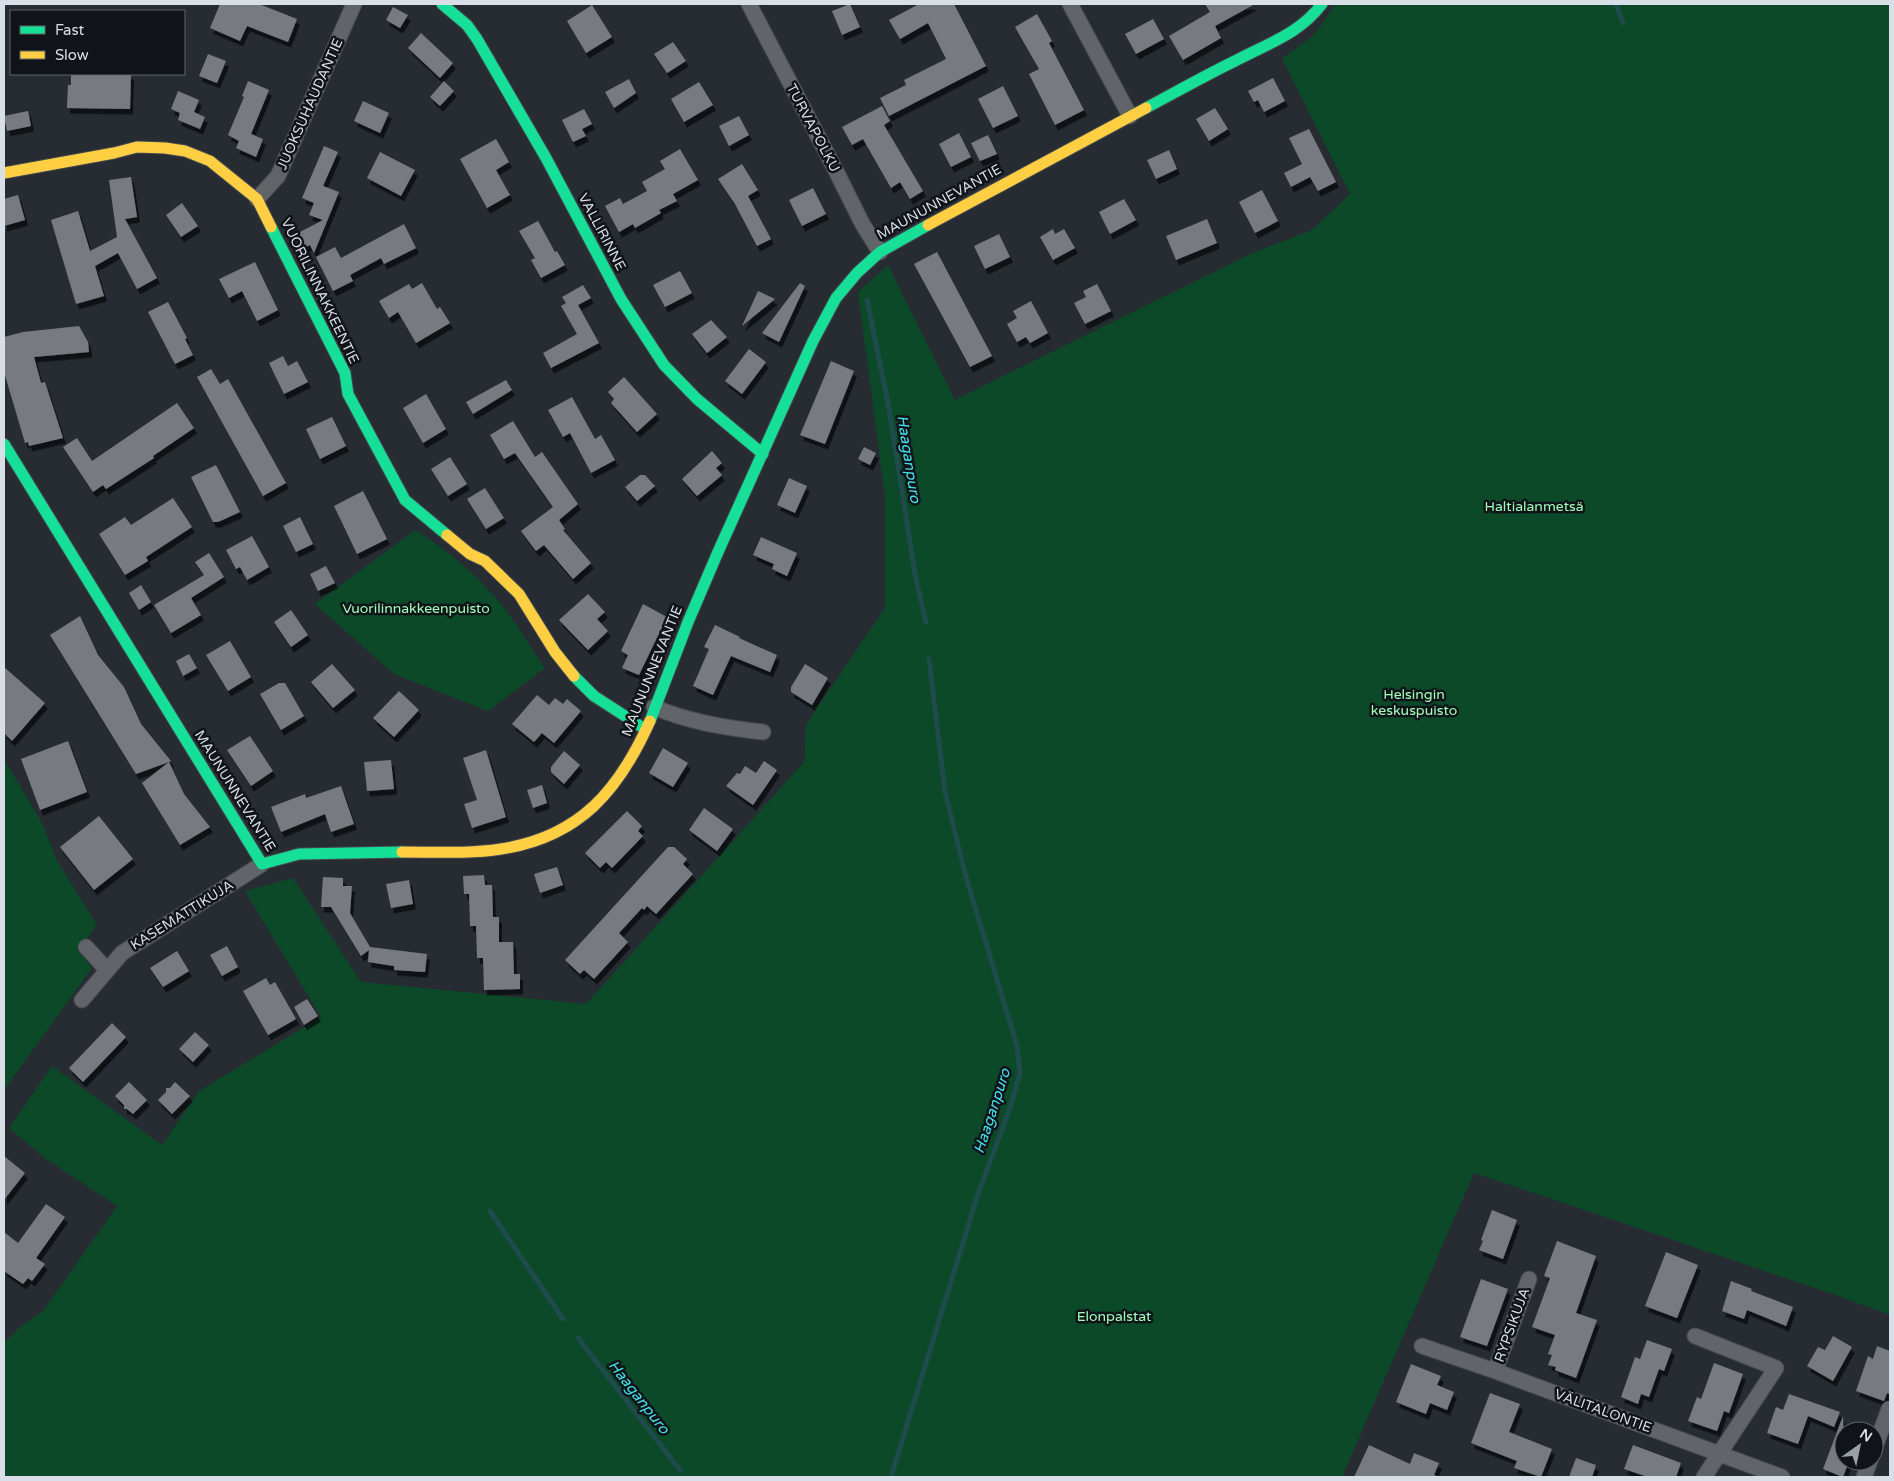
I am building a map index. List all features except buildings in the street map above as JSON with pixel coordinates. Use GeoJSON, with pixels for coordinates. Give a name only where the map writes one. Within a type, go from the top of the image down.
{"type":"FeatureCollection","features":[{"type":"Feature","properties":{"kind":"street","name":"JUOKSUHAUDANTIE"},"geometry":{"type":"LineString","coordinates":[[257,198],[278,176],[354,4]]}},
{"type":"Feature","properties":{"kind":"street","name":"VALLIRINNE"},"geometry":{"type":"LineString","coordinates":[[442,4],[467,25],[477,39],[546,158],[621,299],[664,365],[685,389],[763,454]]}},
{"type":"Feature","properties":{"kind":"street","name":"TURVAPOLKU"},"geometry":{"type":"LineString","coordinates":[[749,4],[863,225],[880,252]]}},
{"type":"Feature","properties":{"kind":"street"},"geometry":{"type":"LineString","coordinates":[[1070,4],[1130,116]]}},
{"type":"Feature","properties":{"kind":"street","name":"MAUNUNNEVANTIE"},"geometry":{"type":"LineString","coordinates":[[4,444],[262,864],[299,854],[484,851],[510,849],[535,842],[557,832],[578,819],[604,798],[622,775],[638,746],[688,622],[813,341],[836,298],[857,273],[880,252],[960,207],[1240,58],[1277,42],[1305,25],[1322,4]]}},
{"type":"Feature","properties":{"kind":"street","name":"VUORILINNAKKEENTIE"},"geometry":{"type":"LineString","coordinates":[[4,173],[137,147],[165,148],[185,151],[210,161],[257,198],[345,373],[348,394],[405,500],[470,554],[485,561],[519,594],[556,652],[578,681],[594,696],[645,729]]}},
{"type":"Feature","properties":{"kind":"street"},"geometry":{"type":"LineString","coordinates":[[654,707],[681,716],[738,729],[763,732]]}},
{"type":"Feature","properties":{"kind":"street","name":"KASEMATTIKUJA"},"geometry":{"type":"LineString","coordinates":[[82,1000],[122,953],[262,864]]}},
{"type":"Feature","properties":{"kind":"street"},"geometry":{"type":"LineString","coordinates":[[86,947],[106,970]]}},
{"type":"Feature","properties":{"kind":"street","name":"RYPSIKUJA"},"geometry":{"type":"LineString","coordinates":[[1495,1371],[1529,1279]]}},
{"type":"Feature","properties":{"kind":"street"},"geometry":{"type":"LineString","coordinates":[[1695,1336],[1776,1368],[1704,1477]]}},
{"type":"Feature","properties":{"kind":"street","name":"VÄLITALONTIE"},"geometry":{"type":"LineString","coordinates":[[1422,1346],[1782,1477]]}},
{"type":"Feature","properties":{"kind":"street"},"geometry":{"type":"LineString","coordinates":[[1884,1423],[1889,1409]]}},
{"type":"Feature","properties":{"kind":"green space","name":"Helsingin keskuspuisto"},"geometry":{"type":"Polygon","coordinates":[[[1336,4],[1890,4],[1890,1315],[1474,1173],[1342,1477],[4,1477],[4,1343],[20,1327],[43,1311],[117,1206],[46,1159],[9,1128],[52,1066],[162,1145],[199,1091],[321,1017],[245,891],[293,878],[361,982],[586,1004],[804,762],[806,724],[885,608],[885,497],[858,292],[888,265],[955,400],[1250,254],[1312,230],[1350,194],[1282,59],[1314,35],[1336,4]]]}},
{"type":"Feature","properties":{"kind":"green space","name":"Vuorilinnakkeenpuisto"},"geometry":{"type":"Polygon","coordinates":[[[415,530],[452,555],[484,585],[509,615],[545,668],[488,711],[394,674],[315,604],[415,530]]]}},
{"type":"Feature","properties":{"kind":"green space"},"geometry":{"type":"Polygon","coordinates":[[[4,759],[42,823],[57,861],[97,925],[78,950],[92,968],[4,1090],[4,759]]]}},
{"type":"Feature","properties":{"kind":"waterway"},"geometry":{"type":"LineString","coordinates":[[1616,4],[1623,23]]}},
{"type":"Feature","properties":{"kind":"waterway","name":"Haaganpuro"},"geometry":{"type":"LineString","coordinates":[[867,300],[889,408],[916,580],[926,622]]}},
{"type":"Feature","properties":{"kind":"waterway","name":"Haaganpuro"},"geometry":{"type":"LineString","coordinates":[[891,1477],[978,1194],[1010,1108],[1020,1073],[1017,1046],[966,877],[945,792],[929,659]]}},
{"type":"Feature","properties":{"kind":"waterway","name":"Haaganpuro"},"geometry":{"type":"LineString","coordinates":[[490,1211],[563,1319]]}},
{"type":"Feature","properties":{"kind":"waterway","name":"Haaganpuro"},"geometry":{"type":"LineString","coordinates":[[578,1338],[680,1470]]}},
{"type":"Feature","properties":{"kind":"traffic: fast"},"geometry":{"type":"LineString","coordinates":[[442,4],[467,25],[477,39],[546,158],[621,299],[664,365],[697,399],[763,454]]}},
{"type":"Feature","properties":{"kind":"traffic: fast"},"geometry":{"type":"LineString","coordinates":[[1146,108],[1283,37],[1304,23],[1322,4]]}},
{"type":"Feature","properties":{"kind":"traffic: fast"},"geometry":{"type":"LineString","coordinates":[[650,721],[688,622],[718,552],[813,341],[836,298],[857,273],[880,252],[928,225]]}},
{"type":"Feature","properties":{"kind":"traffic: fast"},"geometry":{"type":"LineString","coordinates":[[271,227],[345,373],[348,394],[405,500],[447,535]]}},
{"type":"Feature","properties":{"kind":"traffic: fast"},"geometry":{"type":"LineString","coordinates":[[4,444],[262,864],[299,854],[402,852]]}},
{"type":"Feature","properties":{"kind":"traffic: fast"},"geometry":{"type":"LineString","coordinates":[[574,676],[594,696],[645,729]]}},
{"type":"Feature","properties":{"kind":"traffic: slow"},"geometry":{"type":"LineString","coordinates":[[928,225],[1146,108]]}},
{"type":"Feature","properties":{"kind":"traffic: slow"},"geometry":{"type":"LineString","coordinates":[[4,173],[137,147],[185,151],[210,161],[257,199],[271,227]]}},
{"type":"Feature","properties":{"kind":"traffic: slow"},"geometry":{"type":"LineString","coordinates":[[447,535],[470,554],[485,561],[519,594],[555,652],[574,676]]}},
{"type":"Feature","properties":{"kind":"traffic: slow"},"geometry":{"type":"LineString","coordinates":[[402,852],[489,851],[529,843],[553,834],[575,821],[594,806],[610,789],[638,746],[650,721]]}},
{"type":"Feature","properties":{"kind":"park label","name":"Haltialanmetsä"},"geometry":{"type":"Point","coordinates":[1534,506]}},
{"type":"Feature","properties":{"kind":"park label","name":"Elonpalstat"},"geometry":{"type":"Point","coordinates":[1114,1316]}}]}
